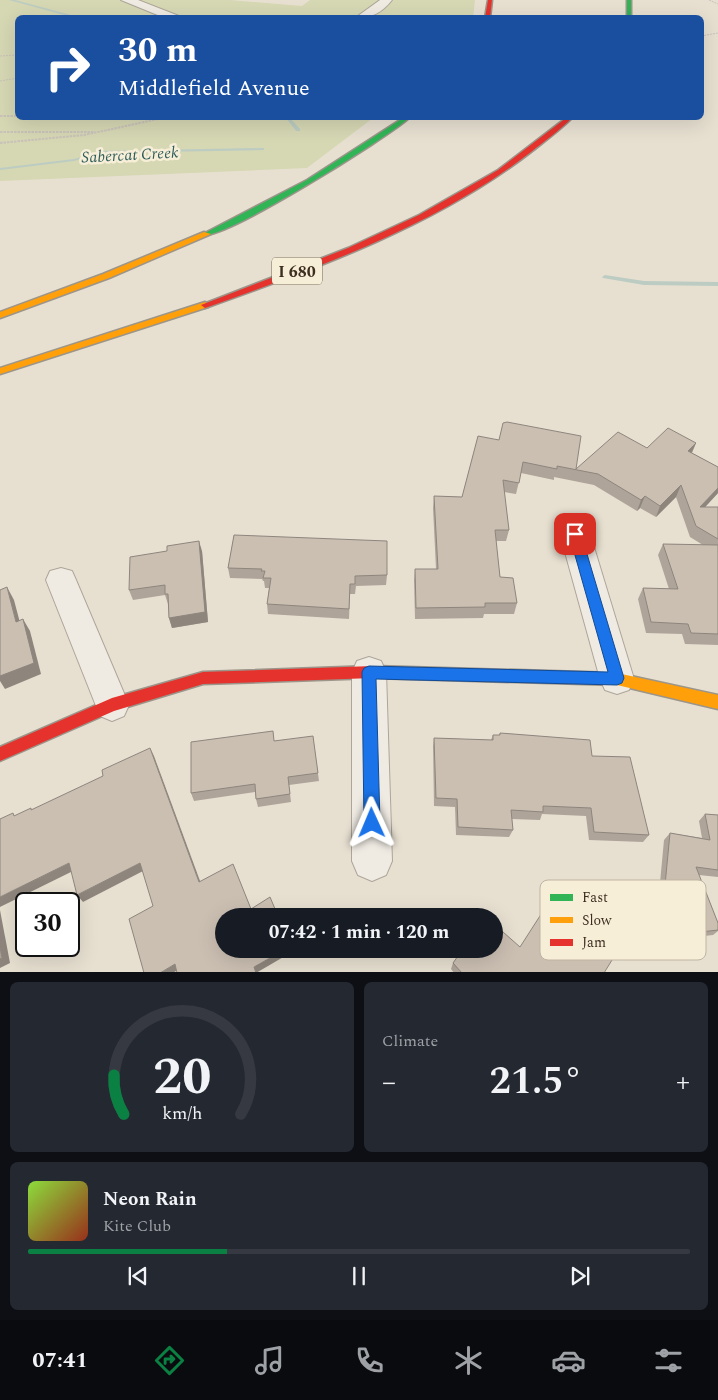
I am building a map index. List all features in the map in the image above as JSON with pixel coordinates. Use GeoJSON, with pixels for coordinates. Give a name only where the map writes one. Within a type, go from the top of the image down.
{"type":"FeatureCollection","features":[{"type":"Feature","properties":{"kind":"main road"},"geometry":{"type":"LineString","coordinates":[[488,15],[490,0]]}},
{"type":"Feature","properties":{"kind":"main road"},"geometry":{"type":"LineString","coordinates":[[629,0],[629,15]]}},
{"type":"Feature","properties":{"kind":"main road"},"geometry":{"type":"LineString","coordinates":[[0,315],[75,288],[175,247],[261,207],[329,169],[403,120]]}},
{"type":"Feature","properties":{"kind":"main road","name":"I 680"},"geometry":{"type":"LineString","coordinates":[[0,371],[284,276],[401,227],[479,184],[532,148],[567,120]]}},
{"type":"Feature","properties":{"kind":"main road"},"geometry":{"type":"LineString","coordinates":[[0,754],[112,705],[203,678],[369,672],[617,678],[718,702]]}},
{"type":"Feature","properties":{"kind":"street"},"geometry":{"type":"LineString","coordinates":[[127,0],[170,15]]}},
{"type":"Feature","properties":{"kind":"street"},"geometry":{"type":"LineString","coordinates":[[366,15],[383,4]]}},
{"type":"Feature","properties":{"kind":"street"},"geometry":{"type":"LineString","coordinates":[[575,534],[617,678]]}},
{"type":"Feature","properties":{"kind":"street"},"geometry":{"type":"LineString","coordinates":[[61,580],[112,705]]}},
{"type":"Feature","properties":{"kind":"street"},"geometry":{"type":"LineString","coordinates":[[369,672],[372,861]]}},
{"type":"Feature","properties":{"kind":"path"},"geometry":{"type":"LineString","coordinates":[[709,0],[718,4]]}},
{"type":"Feature","properties":{"kind":"path"},"geometry":{"type":"LineString","coordinates":[[704,35],[718,33]]}},
{"type":"Feature","properties":{"kind":"path"},"geometry":{"type":"LineString","coordinates":[[0,56],[15,55]]}},
{"type":"Feature","properties":{"kind":"path"},"geometry":{"type":"LineString","coordinates":[[0,81],[15,78]]}},
{"type":"Feature","properties":{"kind":"path"},"geometry":{"type":"LineString","coordinates":[[0,116],[15,116]]}},
{"type":"Feature","properties":{"kind":"path"},"geometry":{"type":"LineString","coordinates":[[0,144],[68,138],[153,120]]}},
{"type":"Feature","properties":{"kind":"path"},"geometry":{"type":"LineString","coordinates":[[0,132],[97,132]]}},
{"type":"Feature","properties":{"kind":"green space"},"geometry":{"type":"Polygon","coordinates":[[[0,0],[230,0],[302,6],[310,0],[475,0],[473,15],[15,15],[15,120],[370,120],[307,168],[0,181],[0,0]]]}},
{"type":"Feature","properties":{"kind":"building"},"geometry":{"type":"Polygon","coordinates":[[[507,422],[581,436],[576,469],[618,432],[647,448],[668,428],[696,443],[688,451],[718,467],[718,488],[700,507],[718,507],[718,539],[696,526],[681,485],[660,506],[645,496],[641,500],[598,474],[557,466],[557,469],[523,462],[519,483],[503,480],[509,530],[495,530],[500,577],[513,578],[517,603],[485,603],[485,607],[416,608],[415,569],[438,569],[434,496],[462,497],[478,436],[499,440],[503,423],[507,422]]]}},
{"type":"Feature","properties":{"kind":"building"},"geometry":{"type":"Polygon","coordinates":[[[234,535],[387,541],[387,575],[355,576],[355,584],[350,584],[349,609],[267,604],[271,578],[263,578],[265,571],[261,571],[262,569],[228,568],[234,535]]]}},
{"type":"Feature","properties":{"kind":"building"},"geometry":{"type":"Polygon","coordinates":[[[199,541],[205,612],[169,618],[168,594],[165,594],[165,585],[129,590],[130,557],[167,551],[167,546],[199,541]]]}},
{"type":"Feature","properties":{"kind":"building"},"geometry":{"type":"Polygon","coordinates":[[[663,544],[718,545],[718,634],[691,633],[688,624],[651,622],[643,588],[678,589],[663,544]]]}},
{"type":"Feature","properties":{"kind":"building"},"geometry":{"type":"Polygon","coordinates":[[[7,587],[16,622],[23,619],[34,663],[0,676],[0,590],[7,587]]]}},
{"type":"Feature","properties":{"kind":"building"},"geometry":{"type":"Polygon","coordinates":[[[273,731],[274,741],[313,736],[318,773],[288,777],[290,794],[256,799],[255,784],[191,793],[191,742],[273,731]]]}},
{"type":"Feature","properties":{"kind":"building"},"geometry":{"type":"Polygon","coordinates":[[[500,733],[590,740],[592,756],[630,757],[649,835],[594,832],[591,808],[543,806],[543,812],[511,810],[513,830],[458,827],[457,799],[436,798],[434,738],[493,740],[493,735],[500,735],[500,733]]]}},
{"type":"Feature","properties":{"kind":"building"},"geometry":{"type":"Polygon","coordinates":[[[150,748],[199,882],[233,864],[251,908],[215,908],[215,958],[270,958],[254,967],[256,972],[177,972],[175,964],[162,972],[144,972],[129,919],[153,906],[140,863],[80,893],[76,892],[69,863],[0,897],[0,819],[13,813],[14,816],[31,808],[31,810],[103,776],[102,770],[150,748]]]}},
{"type":"Feature","properties":{"kind":"building"},"geometry":{"type":"Polygon","coordinates":[[[705,814],[718,815],[718,870],[696,867],[701,880],[665,880],[670,833],[710,840],[705,814]]]}},
{"type":"Feature","properties":{"kind":"building"},"geometry":{"type":"Polygon","coordinates":[[[706,892],[718,923],[718,930],[706,931],[706,892]]]}},
{"type":"Feature","properties":{"kind":"building"},"geometry":{"type":"Polygon","coordinates":[[[270,897],[275,908],[253,908],[270,897]]]}},
{"type":"Feature","properties":{"kind":"building"},"geometry":{"type":"Polygon","coordinates":[[[540,916],[540,960],[612,960],[605,972],[461,972],[453,963],[457,958],[503,958],[503,932],[520,947],[540,916]]]}},
{"type":"Feature","properties":{"kind":"waterway"},"geometry":{"type":"LineString","coordinates":[[11,0],[69,15]]}},
{"type":"Feature","properties":{"kind":"waterway"},"geometry":{"type":"LineString","coordinates":[[290,120],[298,130]]}},
{"type":"Feature","properties":{"kind":"waterway","name":"Sabercat Creek"},"geometry":{"type":"LineString","coordinates":[[0,169],[74,160],[103,152],[262,149]]}},
{"type":"Feature","properties":{"kind":"waterway","name":"Sabercat Creek"},"geometry":{"type":"LineString","coordinates":[[605,277],[644,283],[718,284]]}},
{"type":"Feature","properties":{"kind":"traffic: fast"},"geometry":{"type":"LineString","coordinates":[[629,0],[629,15]]}},
{"type":"Feature","properties":{"kind":"traffic: fast"},"geometry":{"type":"LineString","coordinates":[[207,234],[285,196],[358,151],[403,120]]}},
{"type":"Feature","properties":{"kind":"traffic: slow"},"geometry":{"type":"LineString","coordinates":[[0,315],[106,276],[207,234]]}},
{"type":"Feature","properties":{"kind":"traffic: slow"},"geometry":{"type":"LineString","coordinates":[[0,371],[205,305]]}},
{"type":"Feature","properties":{"kind":"traffic: slow"},"geometry":{"type":"LineString","coordinates":[[373,672],[617,679],[718,702]]}},
{"type":"Feature","properties":{"kind":"traffic: jam"},"geometry":{"type":"LineString","coordinates":[[488,15],[490,0]]}},
{"type":"Feature","properties":{"kind":"traffic: jam"},"geometry":{"type":"LineString","coordinates":[[205,305],[315,264],[422,216],[490,178],[566,120]]}},
{"type":"Feature","properties":{"kind":"traffic: jam"},"geometry":{"type":"LineString","coordinates":[[0,754],[112,705],[203,678],[373,672]]}},
{"type":"Feature","properties":{"kind":"route"},"geometry":{"type":"LineString","coordinates":[[372,823],[369,672],[617,678],[575,534]]}}]}
